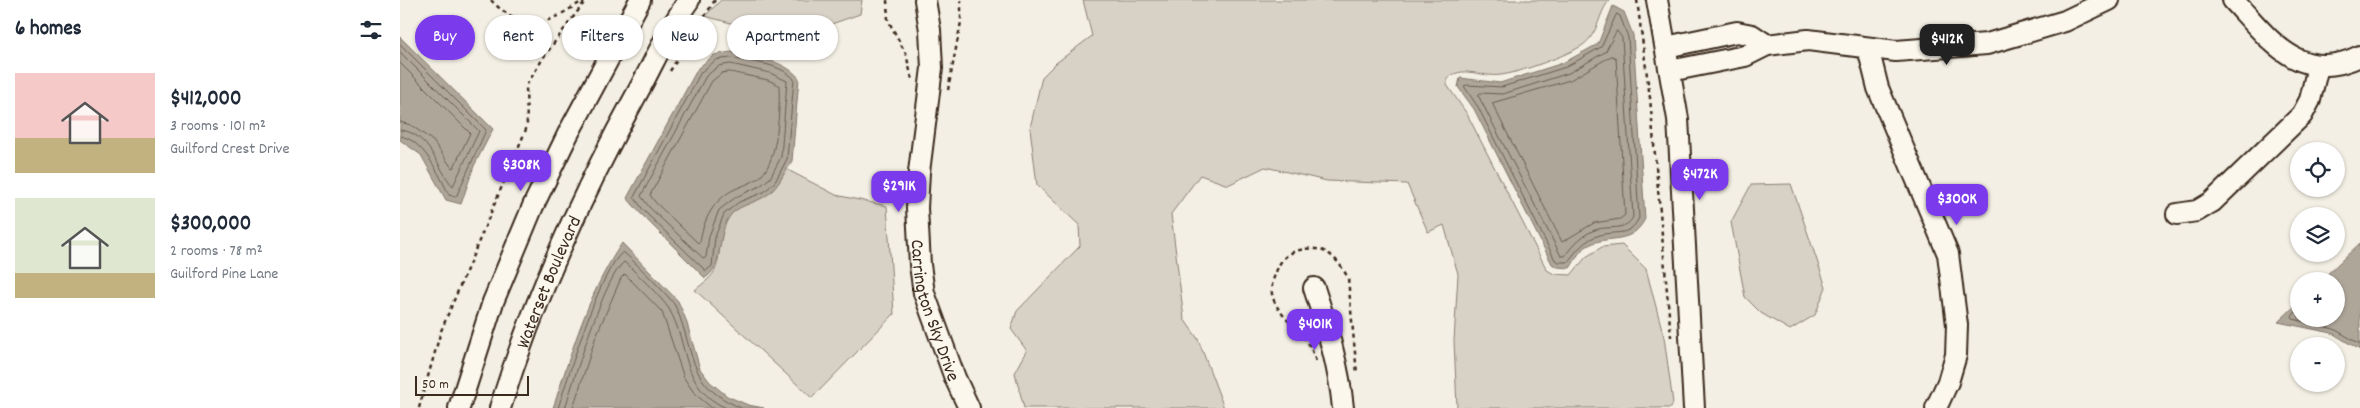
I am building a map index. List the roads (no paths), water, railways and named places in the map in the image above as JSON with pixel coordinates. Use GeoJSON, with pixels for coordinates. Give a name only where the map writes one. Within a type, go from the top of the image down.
{"type":"FeatureCollection","features":[{"type":"Feature","properties":{"kind":"street"},"geometry":{"type":"LineString","coordinates":[[459,408],[493,302],[534,206],[568,134],[640,0]]}},
{"type":"Feature","properties":{"kind":"street","name":"Waterset Boulevard"},"geometry":{"type":"LineString","coordinates":[[500,408],[512,369],[578,208],[606,150],[689,0]]}},
{"type":"Feature","properties":{"kind":"street","name":"Carrington Sky Drive"},"geometry":{"type":"LineString","coordinates":[[925,0],[930,30],[932,68],[919,172],[917,208],[920,265],[924,293],[955,378],[969,408]]}},
{"type":"Feature","properties":{"kind":"street"},"geometry":{"type":"LineString","coordinates":[[1657,0],[1678,119],[1694,408]]}},
{"type":"Feature","properties":{"kind":"street"},"geometry":{"type":"LineString","coordinates":[[1670,71],[1745,56],[1767,45],[1808,40],[1896,51],[1987,44],[2065,21],[2109,0]]}},
{"type":"Feature","properties":{"kind":"street"},"geometry":{"type":"LineString","coordinates":[[2233,0],[2280,49],[2310,65],[2327,67],[2345,63],[2360,56]]}},
{"type":"Feature","properties":{"kind":"street"},"geometry":{"type":"LineString","coordinates":[[1666,48],[1737,32],[1752,35],[1767,45]]}},
{"type":"Feature","properties":{"kind":"street"},"geometry":{"type":"LineString","coordinates":[[1868,48],[1878,88],[1948,254],[1957,325],[1956,355],[1948,382],[1936,408]]}},
{"type":"Feature","properties":{"kind":"street"},"geometry":{"type":"LineString","coordinates":[[2177,214],[2197,211],[2212,202],[2302,115],[2310,100],[2318,66]]}},
{"type":"Feature","properties":{"kind":"street"},"geometry":{"type":"LineString","coordinates":[[1314,288],[1330,339],[1341,386],[1343,408]]}},
{"type":"Feature","properties":{"kind":"water"},"geometry":{"type":"Polygon","coordinates":[[[1613,6],[1624,12],[1633,35],[1645,219],[1639,228],[1631,234],[1589,245],[1581,251],[1570,268],[1557,267],[1552,264],[1474,109],[1458,87],[1460,78],[1500,83],[1563,63],[1598,44],[1613,6]]]}},
{"type":"Feature","properties":{"kind":"water"},"geometry":{"type":"Polygon","coordinates":[[[400,37],[415,52],[415,60],[423,60],[493,129],[474,166],[461,204],[446,200],[421,155],[400,140],[400,37]]]}},
{"type":"Feature","properties":{"kind":"water"},"geometry":{"type":"Polygon","coordinates":[[[727,53],[727,60],[768,60],[785,67],[799,78],[792,161],[771,191],[762,198],[731,214],[722,235],[715,267],[705,278],[627,198],[698,68],[708,60],[717,60],[717,54],[727,53]]]}},
{"type":"Feature","properties":{"kind":"water"},"geometry":{"type":"Polygon","coordinates":[[[622,243],[678,301],[686,320],[700,369],[710,382],[727,396],[748,405],[764,408],[553,408],[590,302],[622,243]]]}},
{"type":"Feature","properties":{"kind":"water"},"geometry":{"type":"Polygon","coordinates":[[[2360,243],[2360,350],[2345,341],[2345,337],[2303,327],[2345,327],[2345,272],[2329,272],[2340,262],[2345,262],[2345,257],[2360,243]]]}},
{"type":"Feature","properties":{"kind":"water"},"geometry":{"type":"Polygon","coordinates":[[[2290,311],[2290,324],[2278,322],[2290,311]]]}}]}
